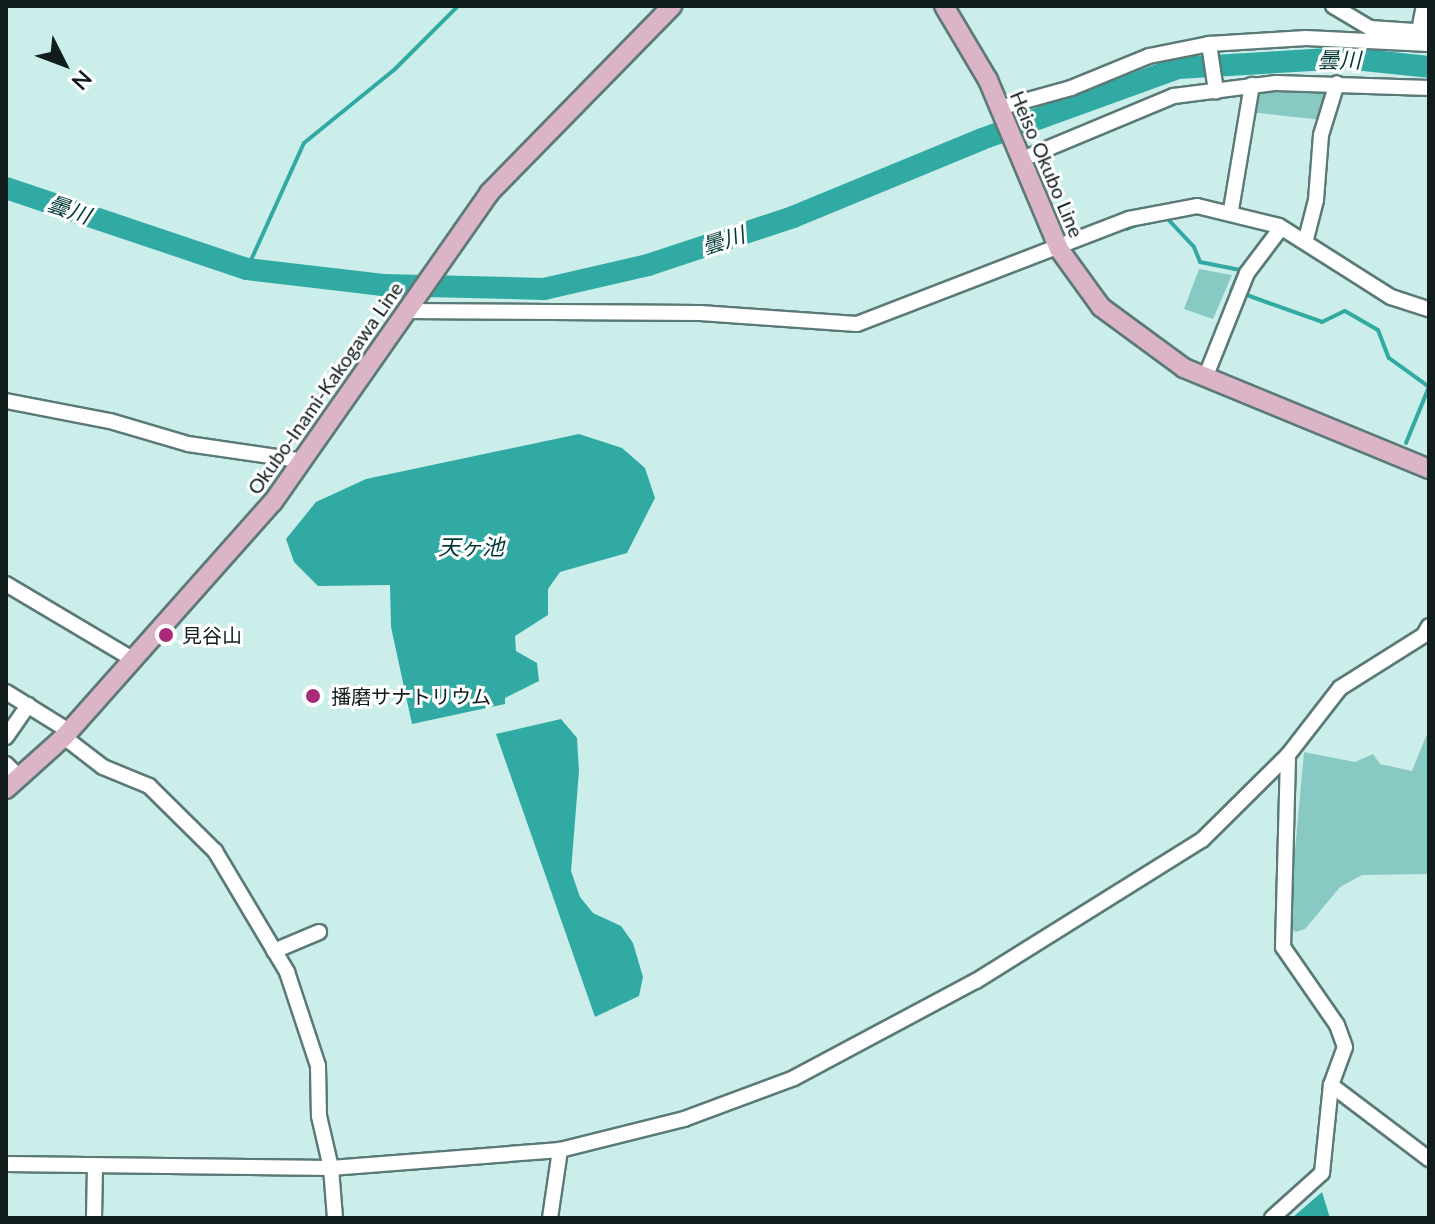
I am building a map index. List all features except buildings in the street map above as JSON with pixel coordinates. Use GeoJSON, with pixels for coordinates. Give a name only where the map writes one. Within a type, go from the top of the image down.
{"type":"FeatureCollection","features":[{"type":"Feature","properties":{"kind":"main road","name":"Okubo-Inami-Kakogawa Line"},"geometry":{"type":"LineString","coordinates":[[10,777],[66,734],[134,660],[304,461],[432,272],[526,151],[672,6]]}},
{"type":"Feature","properties":{"kind":"main road","name":"Heiso Okubo Line"},"geometry":{"type":"LineString","coordinates":[[944,6],[1000,111],[1059,249],[1101,307],[1149,347],[1205,378],[1429,469]]}},
{"type":"Feature","properties":{"kind":"street"},"geometry":{"type":"LineString","coordinates":[[1333,6],[1370,28],[1424,32],[1424,6]]}},
{"type":"Feature","properties":{"kind":"street"},"geometry":{"type":"LineString","coordinates":[[1000,111],[1071,88],[1149,56],[1209,44],[1306,38],[1429,44]]}},
{"type":"Feature","properties":{"kind":"street"},"geometry":{"type":"LineString","coordinates":[[1209,44],[1216,91]]}},
{"type":"Feature","properties":{"kind":"street"},"geometry":{"type":"LineString","coordinates":[[1020,158],[1150,103],[1216,91],[1252,85],[1337,83],[1429,88]]}},
{"type":"Feature","properties":{"kind":"street"},"geometry":{"type":"LineString","coordinates":[[1306,239],[1316,200],[1321,135],[1337,83]]}},
{"type":"Feature","properties":{"kind":"street"},"geometry":{"type":"LineString","coordinates":[[1231,210],[1252,85]]}},
{"type":"Feature","properties":{"kind":"street"},"geometry":{"type":"LineString","coordinates":[[406,311],[700,313],[857,324],[1144,214],[1197,206],[1231,210],[1306,239],[1391,297],[1429,309]]}},
{"type":"Feature","properties":{"kind":"street"},"geometry":{"type":"LineString","coordinates":[[1205,378],[1247,273],[1281,228]]}},
{"type":"Feature","properties":{"kind":"street"},"geometry":{"type":"LineString","coordinates":[[6,401],[110,421],[188,444],[304,461]]}},
{"type":"Feature","properties":{"kind":"street"},"geometry":{"type":"LineString","coordinates":[[7,588],[134,660]]}},
{"type":"Feature","properties":{"kind":"street"},"geometry":{"type":"LineString","coordinates":[[6,1164],[95,1168],[331,1168],[560,1150],[684,1119],[794,1078],[861,1046],[1202,840],[1288,755],[1340,688],[1424,635],[1429,626]]}},
{"type":"Feature","properties":{"kind":"street"},"geometry":{"type":"LineString","coordinates":[[6,692],[66,734],[103,767],[149,786],[205,841],[274,951],[287,972],[318,1066],[319,1116],[331,1168],[335,1218]]}},
{"type":"Feature","properties":{"kind":"street"},"geometry":{"type":"LineString","coordinates":[[6,737],[28,705]]}},
{"type":"Feature","properties":{"kind":"street"},"geometry":{"type":"LineString","coordinates":[[1272,1218],[1322,1173],[1331,1085],[1345,1047],[1337,1025],[1283,947],[1288,755]]}},
{"type":"Feature","properties":{"kind":"street"},"geometry":{"type":"LineString","coordinates":[[274,951],[319,932]]}},
{"type":"Feature","properties":{"kind":"street"},"geometry":{"type":"LineString","coordinates":[[1331,1085],[1429,1159]]}},
{"type":"Feature","properties":{"kind":"street"},"geometry":{"type":"LineString","coordinates":[[550,1218],[560,1150]]}},
{"type":"Feature","properties":{"kind":"street"},"geometry":{"type":"LineString","coordinates":[[94,1218],[95,1168]]}},
{"type":"Feature","properties":{"kind":"shaded area"},"geometry":{"type":"Polygon","coordinates":[[[1331,84],[1322,120],[1250,112],[1254,90],[1331,84]]]}},
{"type":"Feature","properties":{"kind":"shaded area"},"geometry":{"type":"Polygon","coordinates":[[[1199,269],[1232,275],[1213,319],[1184,309],[1199,269]]]}},
{"type":"Feature","properties":{"kind":"shaded area"},"geometry":{"type":"Polygon","coordinates":[[[1429,729],[1429,874],[1362,875],[1340,887],[1305,929],[1296,932],[1288,927],[1304,752],[1355,762],[1373,754],[1380,764],[1412,771],[1429,729]]]}},
{"type":"Feature","properties":{"kind":"water","name":"天ヶ池"},"geometry":{"type":"Polygon","coordinates":[[[579,434],[622,448],[645,468],[655,498],[627,553],[560,572],[548,589],[548,615],[515,636],[516,651],[537,663],[539,681],[505,698],[505,704],[412,724],[391,627],[390,585],[318,586],[294,562],[286,539],[316,502],[366,479],[579,434]]]}},
{"type":"Feature","properties":{"kind":"water"},"geometry":{"type":"Polygon","coordinates":[[[561,719],[577,738],[579,771],[571,871],[580,897],[593,913],[621,926],[633,943],[643,977],[639,996],[595,1017],[496,734],[561,719]]]}},
{"type":"Feature","properties":{"kind":"water"},"geometry":{"type":"Polygon","coordinates":[[[1322,1192],[1330,1218],[1292,1218],[1322,1192]]]}},
{"type":"Feature","properties":{"kind":"waterway"},"geometry":{"type":"LineString","coordinates":[[247,269],[304,143],[395,69],[458,6]]}},
{"type":"Feature","properties":{"kind":"waterway","name":"曇川"},"geometry":{"type":"LineString","coordinates":[[6,188],[247,269],[383,285],[544,289],[648,265],[793,217],[982,139],[1178,68],[1345,58],[1429,67]]}},
{"type":"Feature","properties":{"kind":"waterway"},"geometry":{"type":"LineString","coordinates":[[1165,216],[1194,247],[1200,262],[1240,270],[1231,291]]}},
{"type":"Feature","properties":{"kind":"waterway"},"geometry":{"type":"LineString","coordinates":[[1127,229],[1141,223]]}},
{"type":"Feature","properties":{"kind":"waterway"},"geometry":{"type":"LineString","coordinates":[[1244,294],[1322,322],[1345,311],[1378,330],[1389,358],[1429,387]]}},
{"type":"Feature","properties":{"kind":"waterway"},"geometry":{"type":"LineString","coordinates":[[1406,443],[1429,387]]}},
{"type":"Feature","properties":{"kind":"place","name":"見谷山"},"geometry":{"type":"Point","coordinates":[166,635]}},
{"type":"Feature","properties":{"kind":"place","name":"播磨サナトリウム"},"geometry":{"type":"Point","coordinates":[313,696]}}]}
